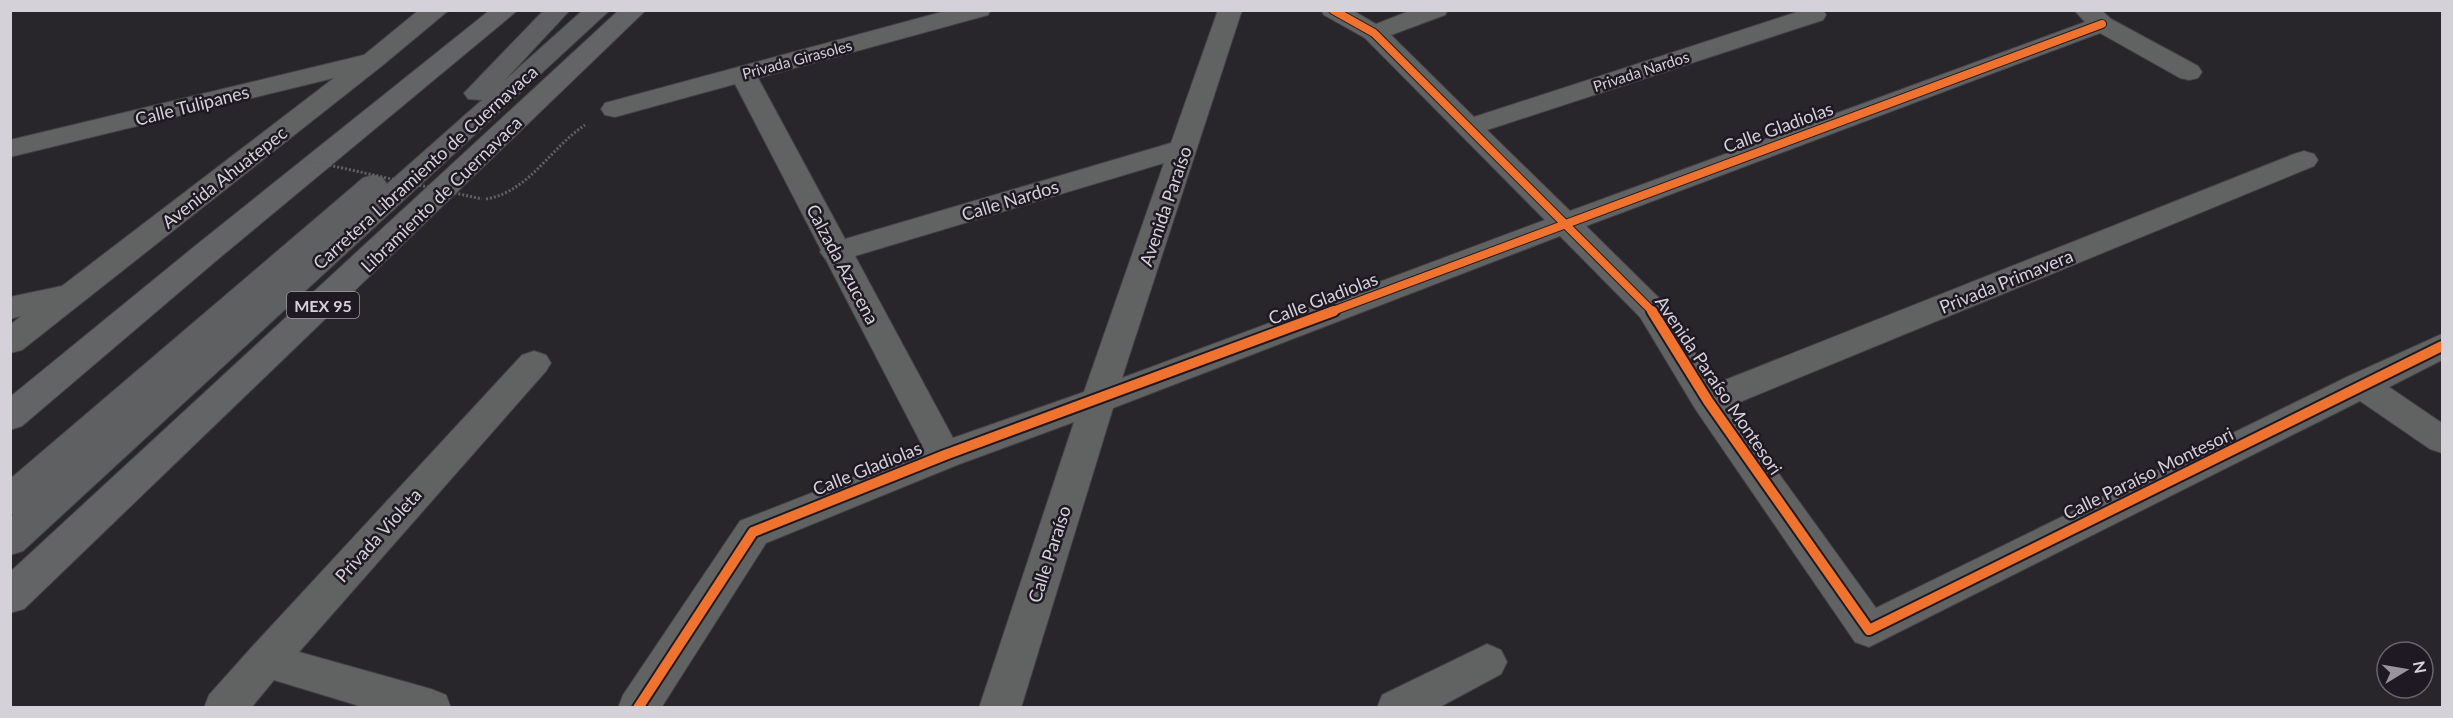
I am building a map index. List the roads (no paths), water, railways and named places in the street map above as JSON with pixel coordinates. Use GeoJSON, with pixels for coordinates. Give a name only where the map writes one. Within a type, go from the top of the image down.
{"type":"FeatureCollection","features":[{"type":"Feature","properties":{"kind":"highway","name":"Carretera Libramiento de Cuernavaca"},"geometry":{"type":"LineString","coordinates":[[10,501],[479,92],[558,10]]}},
{"type":"Feature","properties":{"kind":"highway","name":"Carretera Libramiento de Cuernavaca"},"geometry":{"type":"LineString","coordinates":[[10,540],[598,10]]}},
{"type":"Feature","properties":{"kind":"main road"},"geometry":{"type":"LineString","coordinates":[[10,417],[206,253],[506,10]]}},
{"type":"Feature","properties":{"kind":"main road","name":"Libramiento de Cuernavaca"},"geometry":{"type":"LineString","coordinates":[[10,597],[634,10]]}},
{"type":"Feature","properties":{"kind":"street","name":"Privada Girasoles"},"geometry":{"type":"LineString","coordinates":[[615,109],[979,10]]}},
{"type":"Feature","properties":{"kind":"street","name":"Avenida Paraíso"},"geometry":{"type":"LineString","coordinates":[[1098,400],[1230,10]]}},
{"type":"Feature","properties":{"kind":"street","name":"Avenida Paraíso Montesori"},"geometry":{"type":"LineString","coordinates":[[1333,10],[1374,33],[1651,309],[1708,402],[1869,630]]}},
{"type":"Feature","properties":{"kind":"street"},"geometry":{"type":"LineString","coordinates":[[1374,33],[1436,10]]}},
{"type":"Feature","properties":{"kind":"street","name":"Avenida Ahuatepec"},"geometry":{"type":"LineString","coordinates":[[10,342],[374,60],[415,15]]}},
{"type":"Feature","properties":{"kind":"street","name":"Privada Nardos"},"geometry":{"type":"LineString","coordinates":[[1468,127],[1814,15]]}},
{"type":"Feature","properties":{"kind":"street"},"geometry":{"type":"LineString","coordinates":[[2094,17],[2189,72]]}},
{"type":"Feature","properties":{"kind":"street","name":"Calle Gladiolas"},"geometry":{"type":"LineString","coordinates":[[638,708],[753,532],[945,455],[1098,400],[1566,223],[2094,17]]}},
{"type":"Feature","properties":{"kind":"street","name":"Calle Tulipanes"},"geometry":{"type":"LineString","coordinates":[[10,149],[374,60]]}},
{"type":"Feature","properties":{"kind":"street","name":"Calzada Azucena"},"geometry":{"type":"LineString","coordinates":[[742,73],[945,455]]}},
{"type":"Feature","properties":{"kind":"street","name":"Calle Nardos"},"geometry":{"type":"LineString","coordinates":[[836,252],[1185,148]]}},
{"type":"Feature","properties":{"kind":"street","name":"Privada Primavera"},"geometry":{"type":"LineString","coordinates":[[1708,402],[2304,160]]}},
{"type":"Feature","properties":{"kind":"street"},"geometry":{"type":"LineString","coordinates":[[10,308],[72,295]]}},
{"type":"Feature","properties":{"kind":"street","name":"Calle Paraíso Montesori"},"geometry":{"type":"LineString","coordinates":[[1869,630],[2442,346]]}},
{"type":"Feature","properties":{"kind":"street","name":"Privada Violeta"},"geometry":{"type":"LineString","coordinates":[[224,708],[534,363]]}},
{"type":"Feature","properties":{"kind":"street"},"geometry":{"type":"LineString","coordinates":[[2361,385],[2442,440]]}},
{"type":"Feature","properties":{"kind":"street","name":"Calle Paraíso"},"geometry":{"type":"LineString","coordinates":[[1000,708],[1098,400]]}},
{"type":"Feature","properties":{"kind":"street"},"geometry":{"type":"LineString","coordinates":[[265,660],[431,708]]}},
{"type":"Feature","properties":{"kind":"street"},"geometry":{"type":"LineString","coordinates":[[1397,708],[1487,662]]}}]}
